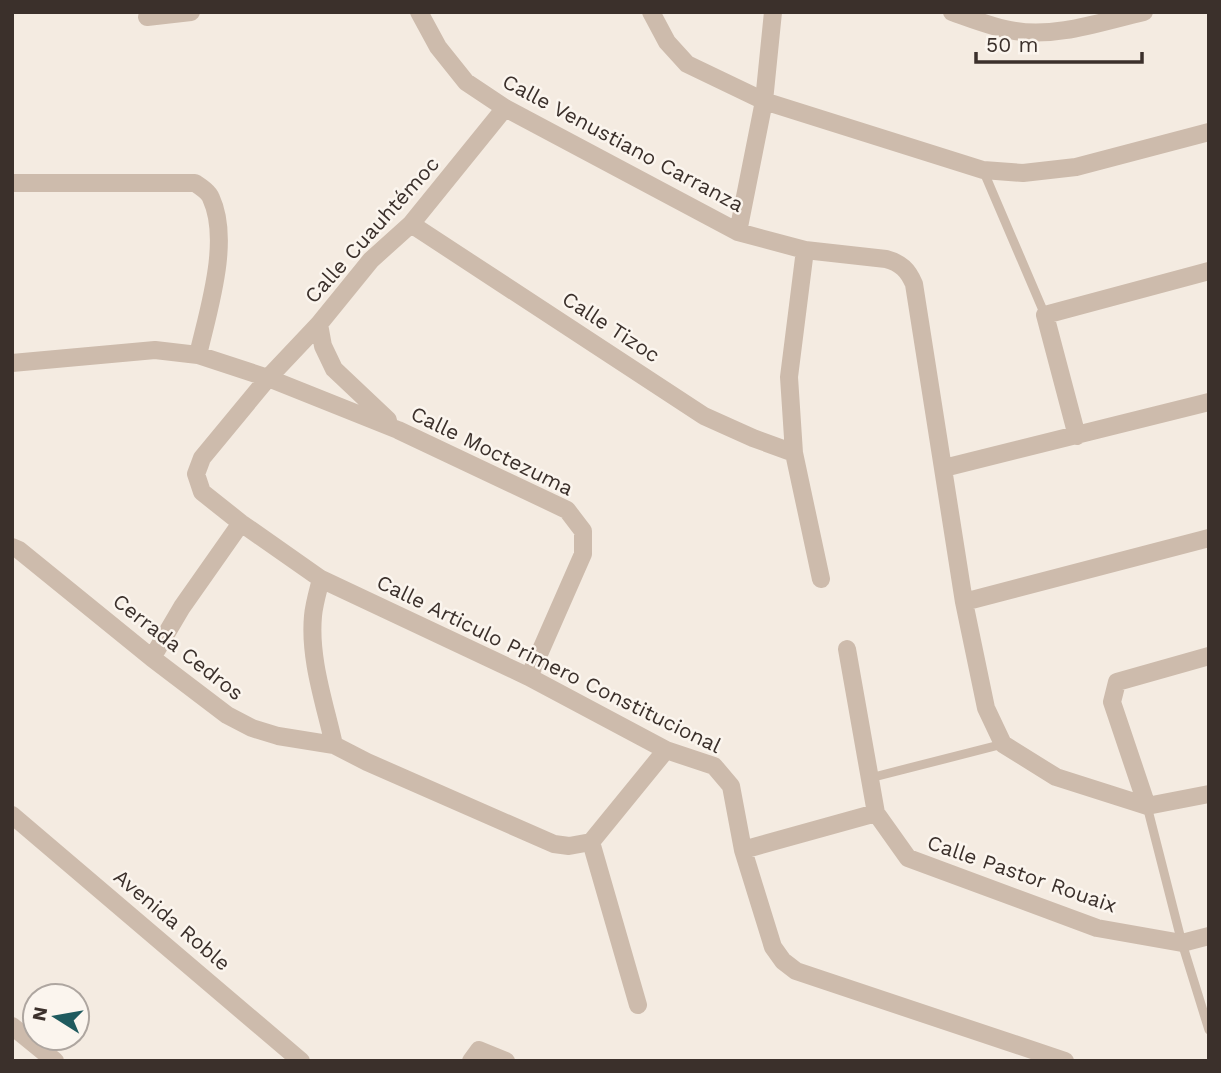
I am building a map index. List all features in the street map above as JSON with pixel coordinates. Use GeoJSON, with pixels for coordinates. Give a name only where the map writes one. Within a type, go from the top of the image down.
{"type":"FeatureCollection","features":[{"type":"Feature","properties":{"kind":"street"},"geometry":{"type":"LineString","coordinates":[[147,17],[191,12]]}},
{"type":"Feature","properties":{"kind":"street"},"geometry":{"type":"LineString","coordinates":[[651,12],[667,42],[687,64],[764,101],[984,170],[1023,173],[1076,167],[1209,132]]}},
{"type":"Feature","properties":{"kind":"street"},"geometry":{"type":"LineString","coordinates":[[738,232],[764,101],[773,12]]}},
{"type":"Feature","properties":{"kind":"street"},"geometry":{"type":"LineString","coordinates":[[952,12],[1013,31],[1032,33],[1144,12]]}},
{"type":"Feature","properties":{"kind":"street","name":"Calle Venustiano Carranza"},"geometry":{"type":"LineString","coordinates":[[423,19],[438,47],[466,82],[505,108],[738,232],[805,250],[886,259],[898,262],[910,273],[914,284],[964,602],[986,708],[1003,744]]}},
{"type":"Feature","properties":{"kind":"street","name":"Calle Cuauhtémoc"},"geometry":{"type":"LineString","coordinates":[[196,474],[202,458],[268,378],[319,324],[371,260],[411,224],[505,108]]}},
{"type":"Feature","properties":{"kind":"street"},"geometry":{"type":"LineString","coordinates":[[12,183],[195,183],[211,195],[220,252],[198,355]]}},
{"type":"Feature","properties":{"kind":"street","name":"Calle Tizoc"},"geometry":{"type":"LineString","coordinates":[[411,224],[704,416],[794,453]]}},
{"type":"Feature","properties":{"kind":"street"},"geometry":{"type":"LineString","coordinates":[[805,250],[789,377],[794,453],[821,579]]}},
{"type":"Feature","properties":{"kind":"street"},"geometry":{"type":"LineString","coordinates":[[1077,436],[1045,314],[1209,271]]}},
{"type":"Feature","properties":{"kind":"street"},"geometry":{"type":"LineString","coordinates":[[319,324],[323,346],[334,369],[398,430]]}},
{"type":"Feature","properties":{"kind":"street","name":"Calle Moctezuma"},"geometry":{"type":"LineString","coordinates":[[12,363],[155,350],[198,355],[268,378],[398,430],[566,510],[583,531],[583,554],[529,677]]}},
{"type":"Feature","properties":{"kind":"street"},"geometry":{"type":"LineString","coordinates":[[944,468],[1209,402]]}},
{"type":"Feature","properties":{"kind":"street","name":"Calle Articulo Primero Constitucional"},"geometry":{"type":"LineString","coordinates":[[196,474],[202,492],[321,579],[529,677],[666,750],[714,766],[731,786],[743,850],[773,947],[783,961],[796,971],[1065,1061]]}},
{"type":"Feature","properties":{"kind":"street"},"geometry":{"type":"LineString","coordinates":[[152,658],[182,607],[241,523]]}},
{"type":"Feature","properties":{"kind":"street"},"geometry":{"type":"LineString","coordinates":[[964,602],[1209,538]]}},
{"type":"Feature","properties":{"kind":"street","name":"Cerrada Cedros"},"geometry":{"type":"LineString","coordinates":[[12,547],[227,715],[252,728],[278,736],[334,745],[554,844],[569,846],[592,842]]}},
{"type":"Feature","properties":{"kind":"street"},"geometry":{"type":"LineString","coordinates":[[321,579],[313,616],[314,642],[318,678],[334,745]]}},
{"type":"Feature","properties":{"kind":"street","name":"Calle Pastor Rouaix"},"geometry":{"type":"LineString","coordinates":[[848,649],[876,813],[908,858],[1097,928],[1182,943],[1209,936]]}},
{"type":"Feature","properties":{"kind":"street"},"geometry":{"type":"LineString","coordinates":[[1147,806],[1112,702],[1117,682],[1209,656]]}},
{"type":"Feature","properties":{"kind":"street"},"geometry":{"type":"LineString","coordinates":[[1003,744],[1056,777],[1147,806],[1209,794]]}},
{"type":"Feature","properties":{"kind":"street"},"geometry":{"type":"LineString","coordinates":[[638,1004],[592,842],[666,750]]}},
{"type":"Feature","properties":{"kind":"street"},"geometry":{"type":"LineString","coordinates":[[743,850],[876,813]]}},
{"type":"Feature","properties":{"kind":"street","name":"Avenida Roble"},"geometry":{"type":"LineString","coordinates":[[12,815],[302,1061]]}},
{"type":"Feature","properties":{"kind":"street"},"geometry":{"type":"LineString","coordinates":[[12,1026],[48,1059]]}},
{"type":"Feature","properties":{"kind":"street"},"geometry":{"type":"LineString","coordinates":[[471,1061],[479,1050],[506,1061]]}},
{"type":"Feature","properties":{"kind":"lane"},"geometry":{"type":"LineString","coordinates":[[984,170],[1045,314]]}},
{"type":"Feature","properties":{"kind":"lane"},"geometry":{"type":"LineString","coordinates":[[870,778],[1003,744]]}},
{"type":"Feature","properties":{"kind":"lane"},"geometry":{"type":"LineString","coordinates":[[1147,806],[1182,943],[1209,1030]]}}]}
